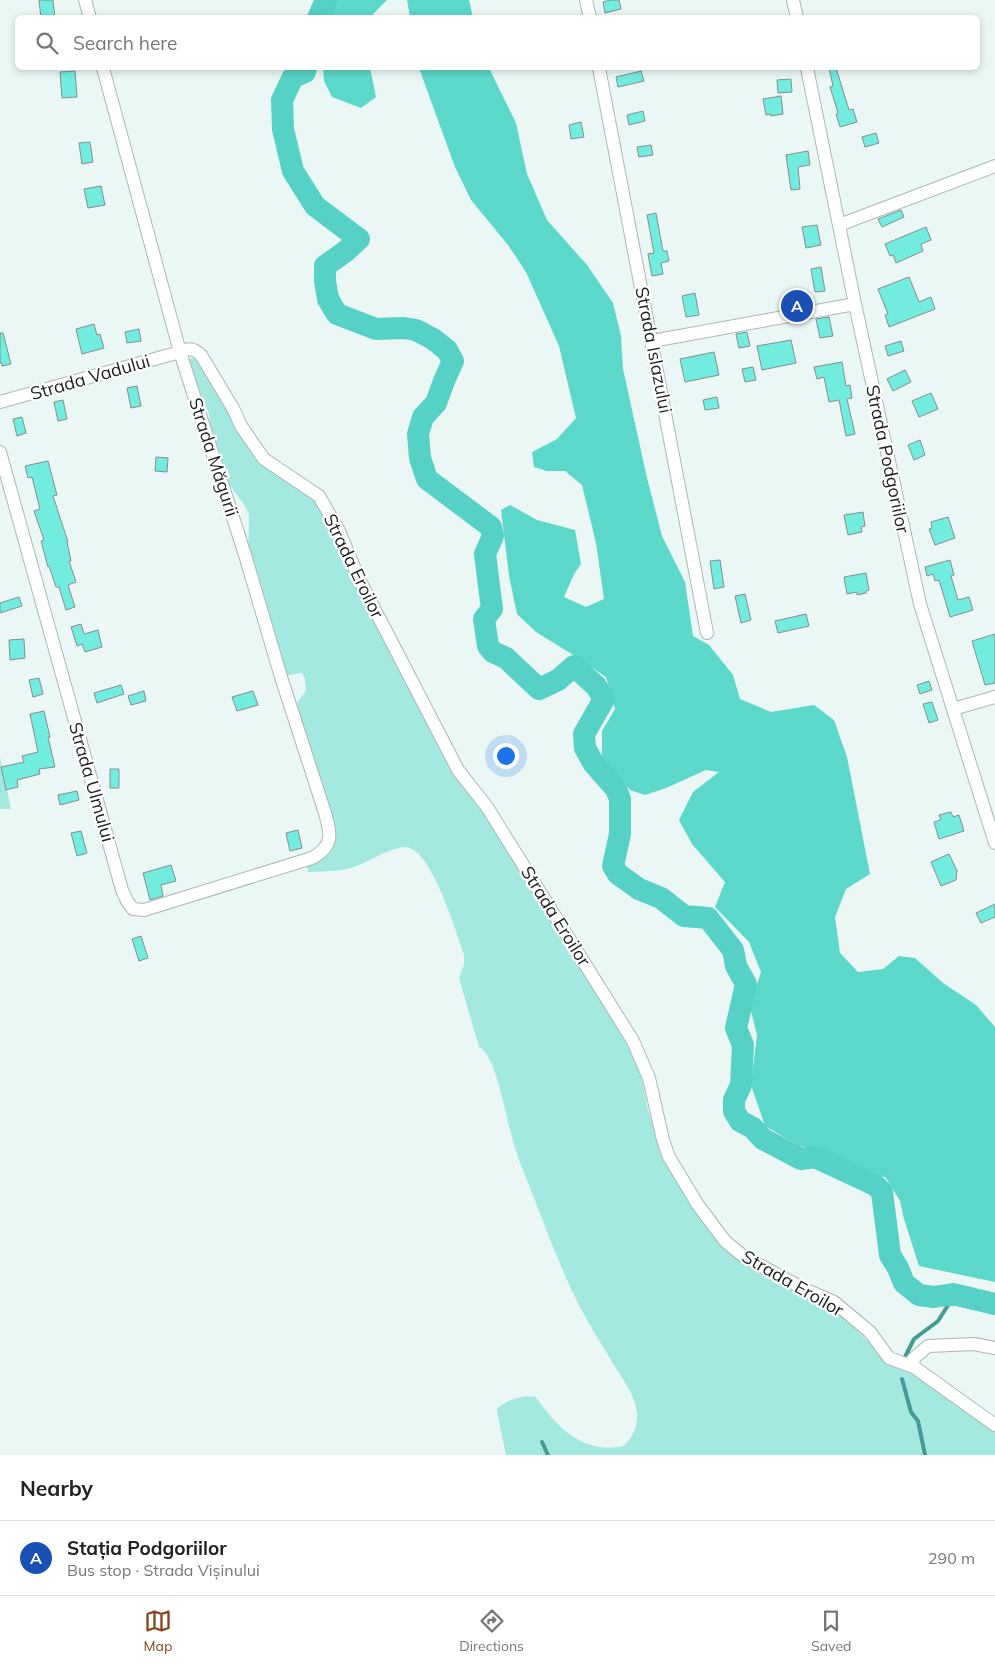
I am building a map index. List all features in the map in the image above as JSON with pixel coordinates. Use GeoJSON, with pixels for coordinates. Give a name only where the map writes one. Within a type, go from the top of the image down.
{"type":"FeatureCollection","features":[{"type":"Feature","properties":{"kind":"street"},"geometry":{"type":"LineString","coordinates":[[85,0],[89,15]]}},
{"type":"Feature","properties":{"kind":"street"},"geometry":{"type":"LineString","coordinates":[[586,0],[589,15]]}},
{"type":"Feature","properties":{"kind":"street"},"geometry":{"type":"LineString","coordinates":[[793,0],[796,15]]}},
{"type":"Feature","properties":{"kind":"street","name":"Strada Măgurii"},"geometry":{"type":"LineString","coordinates":[[104,70],[180,352],[325,813],[330,832],[327,844]]}},
{"type":"Feature","properties":{"kind":"street","name":"Strada Islazului"},"geometry":{"type":"LineString","coordinates":[[599,70],[707,633]]}},
{"type":"Feature","properties":{"kind":"street","name":"Strada Podgoriilor"},"geometry":{"type":"LineString","coordinates":[[807,70],[855,304],[920,604],[995,843]]}},
{"type":"Feature","properties":{"kind":"street"},"geometry":{"type":"LineString","coordinates":[[839,225],[995,166]]}},
{"type":"Feature","properties":{"kind":"street"},"geometry":{"type":"LineString","coordinates":[[652,341],[855,304]]}},
{"type":"Feature","properties":{"kind":"street","name":"Strada Eroilor"},"geometry":{"type":"LineString","coordinates":[[180,352],[188,348],[202,355],[234,410],[241,426],[264,458],[319,496],[339,531],[360,579],[458,770],[488,807],[633,1041],[649,1078],[663,1140],[669,1157],[698,1205],[725,1242],[743,1256],[806,1290],[834,1302],[870,1332],[889,1358],[914,1367]]}},
{"type":"Feature","properties":{"kind":"street","name":"Strada Vadului"},"geometry":{"type":"LineString","coordinates":[[0,402],[180,352]]}},
{"type":"Feature","properties":{"kind":"street","name":"Strada Ulmului"},"geometry":{"type":"LineString","coordinates":[[0,452],[122,890],[133,909],[144,910],[312,858],[321,853],[327,844]]}},
{"type":"Feature","properties":{"kind":"street"},"geometry":{"type":"LineString","coordinates":[[953,709],[995,697]]}},
{"type":"Feature","properties":{"kind":"street"},"geometry":{"type":"LineString","coordinates":[[995,1348],[974,1344],[928,1346],[913,1359],[914,1367],[995,1425]]}},
{"type":"Feature","properties":{"kind":"shaded area"},"geometry":{"type":"Polygon","coordinates":[[[333,0],[387,0],[373,15],[329,15],[333,0]]]}},
{"type":"Feature","properties":{"kind":"shaded area"},"geometry":{"type":"Polygon","coordinates":[[[407,0],[469,0],[473,15],[410,15],[407,0]]]}},
{"type":"Feature","properties":{"kind":"shaded area"},"geometry":{"type":"Polygon","coordinates":[[[323,70],[370,70],[376,97],[361,108],[332,97],[324,81],[323,70]]]}},
{"type":"Feature","properties":{"kind":"shaded area"},"geometry":{"type":"Polygon","coordinates":[[[420,70],[490,70],[516,123],[527,174],[547,220],[587,265],[613,303],[621,336],[623,369],[647,478],[662,536],[685,582],[693,636],[709,645],[733,675],[740,699],[771,712],[814,705],[834,720],[847,757],[870,874],[846,889],[835,917],[840,953],[858,972],[883,969],[899,956],[915,958],[943,983],[976,1005],[995,1027],[995,1282],[919,1266],[900,1201],[886,1178],[827,1151],[799,1146],[765,1126],[751,1085],[757,1035],[750,1007],[761,972],[749,942],[715,907],[725,882],[692,844],[679,820],[693,792],[719,772],[706,770],[645,795],[630,790],[602,759],[602,731],[615,709],[606,677],[536,632],[517,614],[509,576],[501,510],[510,505],[537,520],[575,530],[581,564],[574,574],[564,597],[586,607],[604,599],[596,543],[582,485],[565,471],[547,471],[534,467],[532,452],[557,439],[576,418],[559,346],[526,272],[508,245],[471,200],[455,167],[420,70]]]}},
{"type":"Feature","properties":{"kind":"shaded area"},"geometry":{"type":"Polygon","coordinates":[[[196,358],[202,364],[221,401],[237,426],[318,505],[327,519],[358,589],[493,822],[640,1066],[647,1106],[662,1157],[698,1213],[744,1262],[765,1276],[816,1299],[844,1317],[890,1364],[910,1370],[992,1429],[995,1432],[995,1455],[506,1455],[497,1408],[511,1400],[526,1396],[536,1397],[552,1418],[571,1435],[582,1442],[608,1448],[623,1446],[630,1440],[637,1422],[636,1406],[628,1386],[579,1305],[552,1244],[520,1162],[496,1075],[485,1052],[479,1047],[459,978],[464,965],[464,954],[449,910],[433,874],[424,860],[414,850],[404,847],[391,850],[349,869],[308,872],[307,866],[329,851],[297,710],[298,701],[306,691],[305,679],[302,673],[289,675],[284,671],[248,573],[249,514],[231,487],[216,458],[208,431],[209,414],[190,371],[189,359],[196,358]]]}},
{"type":"Feature","properties":{"kind":"shaded area"},"geometry":{"type":"Polygon","coordinates":[[[0,757],[11,809],[0,809],[0,757]]]}},
{"type":"Feature","properties":{"kind":"building"},"geometry":{"type":"Polygon","coordinates":[[[39,0],[53,0],[55,15],[41,15],[39,0]]]}},
{"type":"Feature","properties":{"kind":"building"},"geometry":{"type":"Polygon","coordinates":[[[619,0],[621,9],[605,13],[603,2],[619,0]]]}},
{"type":"Feature","properties":{"kind":"building"},"geometry":{"type":"Polygon","coordinates":[[[829,70],[837,70],[849,110],[853,109],[857,122],[840,127],[830,87],[833,86],[829,70]]]}},
{"type":"Feature","properties":{"kind":"building"},"geometry":{"type":"Polygon","coordinates":[[[75,71],[77,97],[62,98],[60,72],[75,71]]]}},
{"type":"Feature","properties":{"kind":"building"},"geometry":{"type":"Polygon","coordinates":[[[641,71],[644,81],[618,87],[616,77],[641,71]]]}},
{"type":"Feature","properties":{"kind":"building"},"geometry":{"type":"Polygon","coordinates":[[[791,79],[792,92],[778,93],[777,80],[791,79]]]}},
{"type":"Feature","properties":{"kind":"building"},"geometry":{"type":"Polygon","coordinates":[[[781,96],[783,114],[766,115],[763,99],[781,96]]]}},
{"type":"Feature","properties":{"kind":"building"},"geometry":{"type":"Polygon","coordinates":[[[643,111],[645,121],[629,125],[627,115],[643,111]]]}},
{"type":"Feature","properties":{"kind":"building"},"geometry":{"type":"Polygon","coordinates":[[[581,122],[584,137],[571,139],[569,125],[581,122]]]}},
{"type":"Feature","properties":{"kind":"building"},"geometry":{"type":"Polygon","coordinates":[[[876,133],[879,143],[865,147],[862,137],[876,133]]]}},
{"type":"Feature","properties":{"kind":"building"},"geometry":{"type":"Polygon","coordinates":[[[90,142],[93,162],[82,164],[79,143],[90,142]]]}},
{"type":"Feature","properties":{"kind":"building"},"geometry":{"type":"Polygon","coordinates":[[[651,145],[653,155],[639,157],[637,147],[651,145]]]}},
{"type":"Feature","properties":{"kind":"building"},"geometry":{"type":"Polygon","coordinates":[[[808,151],[810,165],[798,167],[800,189],[791,190],[786,155],[808,151]]]}},
{"type":"Feature","properties":{"kind":"building"},"geometry":{"type":"Polygon","coordinates":[[[101,186],[105,205],[88,208],[84,189],[101,186]]]}},
{"type":"Feature","properties":{"kind":"building"},"geometry":{"type":"Polygon","coordinates":[[[901,210],[904,217],[882,227],[878,219],[901,210]]]}},
{"type":"Feature","properties":{"kind":"building"},"geometry":{"type":"Polygon","coordinates":[[[656,213],[663,251],[667,251],[669,261],[661,263],[663,274],[652,276],[648,254],[654,253],[647,215],[656,213]]]}},
{"type":"Feature","properties":{"kind":"building"},"geometry":{"type":"Polygon","coordinates":[[[817,225],[821,245],[806,248],[802,227],[817,225]]]}},
{"type":"Feature","properties":{"kind":"building"},"geometry":{"type":"Polygon","coordinates":[[[926,227],[931,240],[921,244],[923,251],[896,263],[893,255],[890,256],[885,244],[926,227]]]}},
{"type":"Feature","properties":{"kind":"building"},"geometry":{"type":"Polygon","coordinates":[[[821,267],[825,291],[815,292],[811,269],[821,267]]]}},
{"type":"Feature","properties":{"kind":"building"},"geometry":{"type":"Polygon","coordinates":[[[909,277],[919,302],[931,297],[935,309],[889,327],[885,315],[888,314],[878,289],[909,277]]]}},
{"type":"Feature","properties":{"kind":"building"},"geometry":{"type":"Polygon","coordinates":[[[695,293],[699,315],[686,317],[682,296],[695,293]]]}},
{"type":"Feature","properties":{"kind":"building"},"geometry":{"type":"Polygon","coordinates":[[[829,317],[833,336],[820,338],[816,319],[829,317]]]}},
{"type":"Feature","properties":{"kind":"building"},"geometry":{"type":"Polygon","coordinates":[[[94,324],[97,335],[100,334],[104,348],[82,354],[76,329],[94,324]]]}},
{"type":"Feature","properties":{"kind":"building"},"geometry":{"type":"Polygon","coordinates":[[[139,329],[141,341],[127,343],[125,332],[139,329]]]}},
{"type":"Feature","properties":{"kind":"building"},"geometry":{"type":"Polygon","coordinates":[[[747,332],[750,346],[739,348],[736,334],[747,332]]]}},
{"type":"Feature","properties":{"kind":"building"},"geometry":{"type":"Polygon","coordinates":[[[0,333],[3,333],[11,364],[2,366],[2,363],[0,363],[0,333]]]}},
{"type":"Feature","properties":{"kind":"building"},"geometry":{"type":"Polygon","coordinates":[[[791,340],[796,363],[762,370],[757,346],[791,340]]]}},
{"type":"Feature","properties":{"kind":"building"},"geometry":{"type":"Polygon","coordinates":[[[901,341],[904,351],[888,356],[885,346],[901,341]]]}},
{"type":"Feature","properties":{"kind":"building"},"geometry":{"type":"Polygon","coordinates":[[[714,352],[719,375],[685,382],[680,359],[714,352]]]}},
{"type":"Feature","properties":{"kind":"building"},"geometry":{"type":"Polygon","coordinates":[[[842,362],[846,386],[850,385],[852,398],[847,399],[855,434],[846,436],[839,400],[829,402],[824,377],[817,379],[814,367],[842,362]]]}},
{"type":"Feature","properties":{"kind":"building"},"geometry":{"type":"Polygon","coordinates":[[[753,367],[756,380],[745,382],[742,369],[753,367]]]}},
{"type":"Feature","properties":{"kind":"building"},"geometry":{"type":"Polygon","coordinates":[[[905,370],[911,382],[893,391],[887,379],[905,370]]]}},
{"type":"Feature","properties":{"kind":"building"},"geometry":{"type":"Polygon","coordinates":[[[137,386],[141,406],[131,408],[127,388],[137,386]]]}},
{"type":"Feature","properties":{"kind":"building"},"geometry":{"type":"Polygon","coordinates":[[[931,393],[938,409],[919,417],[912,401],[931,393]]]}},
{"type":"Feature","properties":{"kind":"building"},"geometry":{"type":"Polygon","coordinates":[[[717,397],[719,408],[705,410],[703,400],[717,397]]]}},
{"type":"Feature","properties":{"kind":"building"},"geometry":{"type":"Polygon","coordinates":[[[63,400],[67,419],[58,421],[54,402],[63,400]]]}},
{"type":"Feature","properties":{"kind":"building"},"geometry":{"type":"Polygon","coordinates":[[[22,417],[26,433],[17,436],[13,419],[22,417]]]}},
{"type":"Feature","properties":{"kind":"building"},"geometry":{"type":"Polygon","coordinates":[[[920,440],[925,455],[914,460],[908,445],[920,440]]]}},
{"type":"Feature","properties":{"kind":"building"},"geometry":{"type":"Polygon","coordinates":[[[156,457],[168,458],[167,472],[155,471],[156,457]]]}},
{"type":"Feature","properties":{"kind":"building"},"geometry":{"type":"Polygon","coordinates":[[[48,461],[57,495],[53,496],[68,542],[71,561],[69,561],[76,582],[68,585],[75,607],[66,610],[59,587],[56,587],[48,567],[41,541],[44,540],[34,511],[40,509],[32,477],[28,478],[25,466],[48,461]]]}},
{"type":"Feature","properties":{"kind":"building"},"geometry":{"type":"Polygon","coordinates":[[[863,512],[865,526],[861,527],[862,532],[848,535],[844,515],[863,512]]]}},
{"type":"Feature","properties":{"kind":"building"},"geometry":{"type":"Polygon","coordinates":[[[948,517],[955,538],[935,545],[929,529],[932,528],[931,522],[948,517]]]}},
{"type":"Feature","properties":{"kind":"building"},"geometry":{"type":"Polygon","coordinates":[[[720,560],[724,587],[714,589],[710,561],[720,560]]]}},
{"type":"Feature","properties":{"kind":"building"},"geometry":{"type":"Polygon","coordinates":[[[950,560],[954,575],[951,576],[958,600],[969,597],[973,610],[950,617],[939,580],[935,581],[933,574],[927,576],[925,567],[950,560]]]}},
{"type":"Feature","properties":{"kind":"building"},"geometry":{"type":"Polygon","coordinates":[[[866,573],[869,590],[866,593],[857,595],[857,592],[847,594],[844,577],[866,573]]]}},
{"type":"Feature","properties":{"kind":"building"},"geometry":{"type":"Polygon","coordinates":[[[745,594],[751,620],[741,623],[735,596],[745,594]]]}},
{"type":"Feature","properties":{"kind":"building"},"geometry":{"type":"Polygon","coordinates":[[[19,597],[22,606],[0,613],[0,603],[19,597]]]}},
{"type":"Feature","properties":{"kind":"building"},"geometry":{"type":"Polygon","coordinates":[[[806,614],[809,626],[778,633],[775,621],[806,614]]]}},
{"type":"Feature","properties":{"kind":"building"},"geometry":{"type":"Polygon","coordinates":[[[81,624],[84,634],[98,630],[102,647],[85,652],[82,644],[77,646],[71,627],[81,624]]]}},
{"type":"Feature","properties":{"kind":"building"},"geometry":{"type":"Polygon","coordinates":[[[995,634],[995,683],[985,685],[972,641],[995,634]]]}},
{"type":"Feature","properties":{"kind":"building"},"geometry":{"type":"Polygon","coordinates":[[[24,639],[25,658],[10,660],[9,640],[24,639]]]}},
{"type":"Feature","properties":{"kind":"building"},"geometry":{"type":"Polygon","coordinates":[[[39,678],[43,694],[33,697],[29,680],[39,678]]]}},
{"type":"Feature","properties":{"kind":"building"},"geometry":{"type":"Polygon","coordinates":[[[929,681],[932,690],[920,694],[917,685],[929,681]]]}},
{"type":"Feature","properties":{"kind":"building"},"geometry":{"type":"Polygon","coordinates":[[[121,685],[124,694],[97,703],[94,693],[121,685]]]}},
{"type":"Feature","properties":{"kind":"building"},"geometry":{"type":"Polygon","coordinates":[[[144,691],[146,701],[131,705],[128,696],[144,691]]]}},
{"type":"Feature","properties":{"kind":"building"},"geometry":{"type":"Polygon","coordinates":[[[253,691],[258,705],[237,711],[232,697],[253,691]]]}},
{"type":"Feature","properties":{"kind":"building"},"geometry":{"type":"Polygon","coordinates":[[[932,702],[938,720],[929,723],[923,704],[932,702]]]}},
{"type":"Feature","properties":{"kind":"building"},"geometry":{"type":"Polygon","coordinates":[[[44,711],[55,767],[39,769],[40,774],[17,780],[18,787],[6,790],[1,767],[24,762],[22,756],[38,752],[30,714],[44,711]]]}},
{"type":"Feature","properties":{"kind":"building"},"geometry":{"type":"Polygon","coordinates":[[[110,769],[119,769],[119,788],[110,788],[110,769]]]}},
{"type":"Feature","properties":{"kind":"building"},"geometry":{"type":"Polygon","coordinates":[[[77,791],[79,800],[60,805],[58,795],[77,791]]]}},
{"type":"Feature","properties":{"kind":"building"},"geometry":{"type":"Polygon","coordinates":[[[951,812],[953,817],[959,815],[964,831],[939,839],[934,822],[941,820],[939,815],[951,812]]]}},
{"type":"Feature","properties":{"kind":"building"},"geometry":{"type":"Polygon","coordinates":[[[298,830],[302,848],[290,851],[286,833],[298,830]]]}},
{"type":"Feature","properties":{"kind":"building"},"geometry":{"type":"Polygon","coordinates":[[[81,831],[87,853],[77,856],[71,833],[81,831]]]}},
{"type":"Feature","properties":{"kind":"building"},"geometry":{"type":"Polygon","coordinates":[[[949,854],[957,871],[956,880],[941,886],[931,862],[949,854]]]}},
{"type":"Feature","properties":{"kind":"building"},"geometry":{"type":"Polygon","coordinates":[[[171,865],[176,881],[161,885],[163,896],[150,900],[143,873],[171,865]]]}},
{"type":"Feature","properties":{"kind":"building"},"geometry":{"type":"Polygon","coordinates":[[[995,904],[995,917],[981,923],[976,913],[995,904]]]}},
{"type":"Feature","properties":{"kind":"building"},"geometry":{"type":"Polygon","coordinates":[[[141,936],[148,958],[139,961],[132,939],[141,936]]]}},
{"type":"Feature","properties":{"kind":"waterway"},"geometry":{"type":"LineString","coordinates":[[319,15],[326,0]]}},
{"type":"Feature","properties":{"kind":"waterway"},"geometry":{"type":"LineString","coordinates":[[306,70],[305,72],[293,77],[282,100],[283,129],[293,171],[315,206],[359,239],[325,266],[328,299],[337,314],[376,329],[404,328],[416,330],[433,339],[447,350],[453,361],[436,403],[423,417],[418,434],[420,458],[427,479],[491,527],[493,536],[485,554],[492,609],[484,619],[488,646],[493,652],[506,658],[539,689],[558,680],[574,666],[596,686],[604,699],[584,734],[585,748],[594,764],[616,789],[620,799],[620,834],[613,866],[618,874],[639,889],[661,898],[684,916],[708,918],[733,950],[736,966],[746,984],[736,1028],[743,1045],[741,1085],[734,1100],[734,1111],[740,1121],[753,1128],[763,1139],[801,1159],[815,1157],[875,1185],[882,1192],[890,1255],[904,1283],[919,1295],[934,1297],[953,1294],[995,1304]]}},
{"type":"Feature","properties":{"kind":"waterway"},"geometry":{"type":"LineString","coordinates":[[905,1357],[914,1339],[938,1321],[952,1299],[953,1294]]}},
{"type":"Feature","properties":{"kind":"waterway"},"geometry":{"type":"LineString","coordinates":[[902,1379],[911,1412],[918,1421],[925,1455]]}},
{"type":"Feature","properties":{"kind":"waterway"},"geometry":{"type":"LineString","coordinates":[[542,1442],[548,1455]]}},
{"type":"Feature","properties":{"kind":"place","name":"Stația Podgoriilor"},"geometry":{"type":"Point","coordinates":[797,306]}}]}
